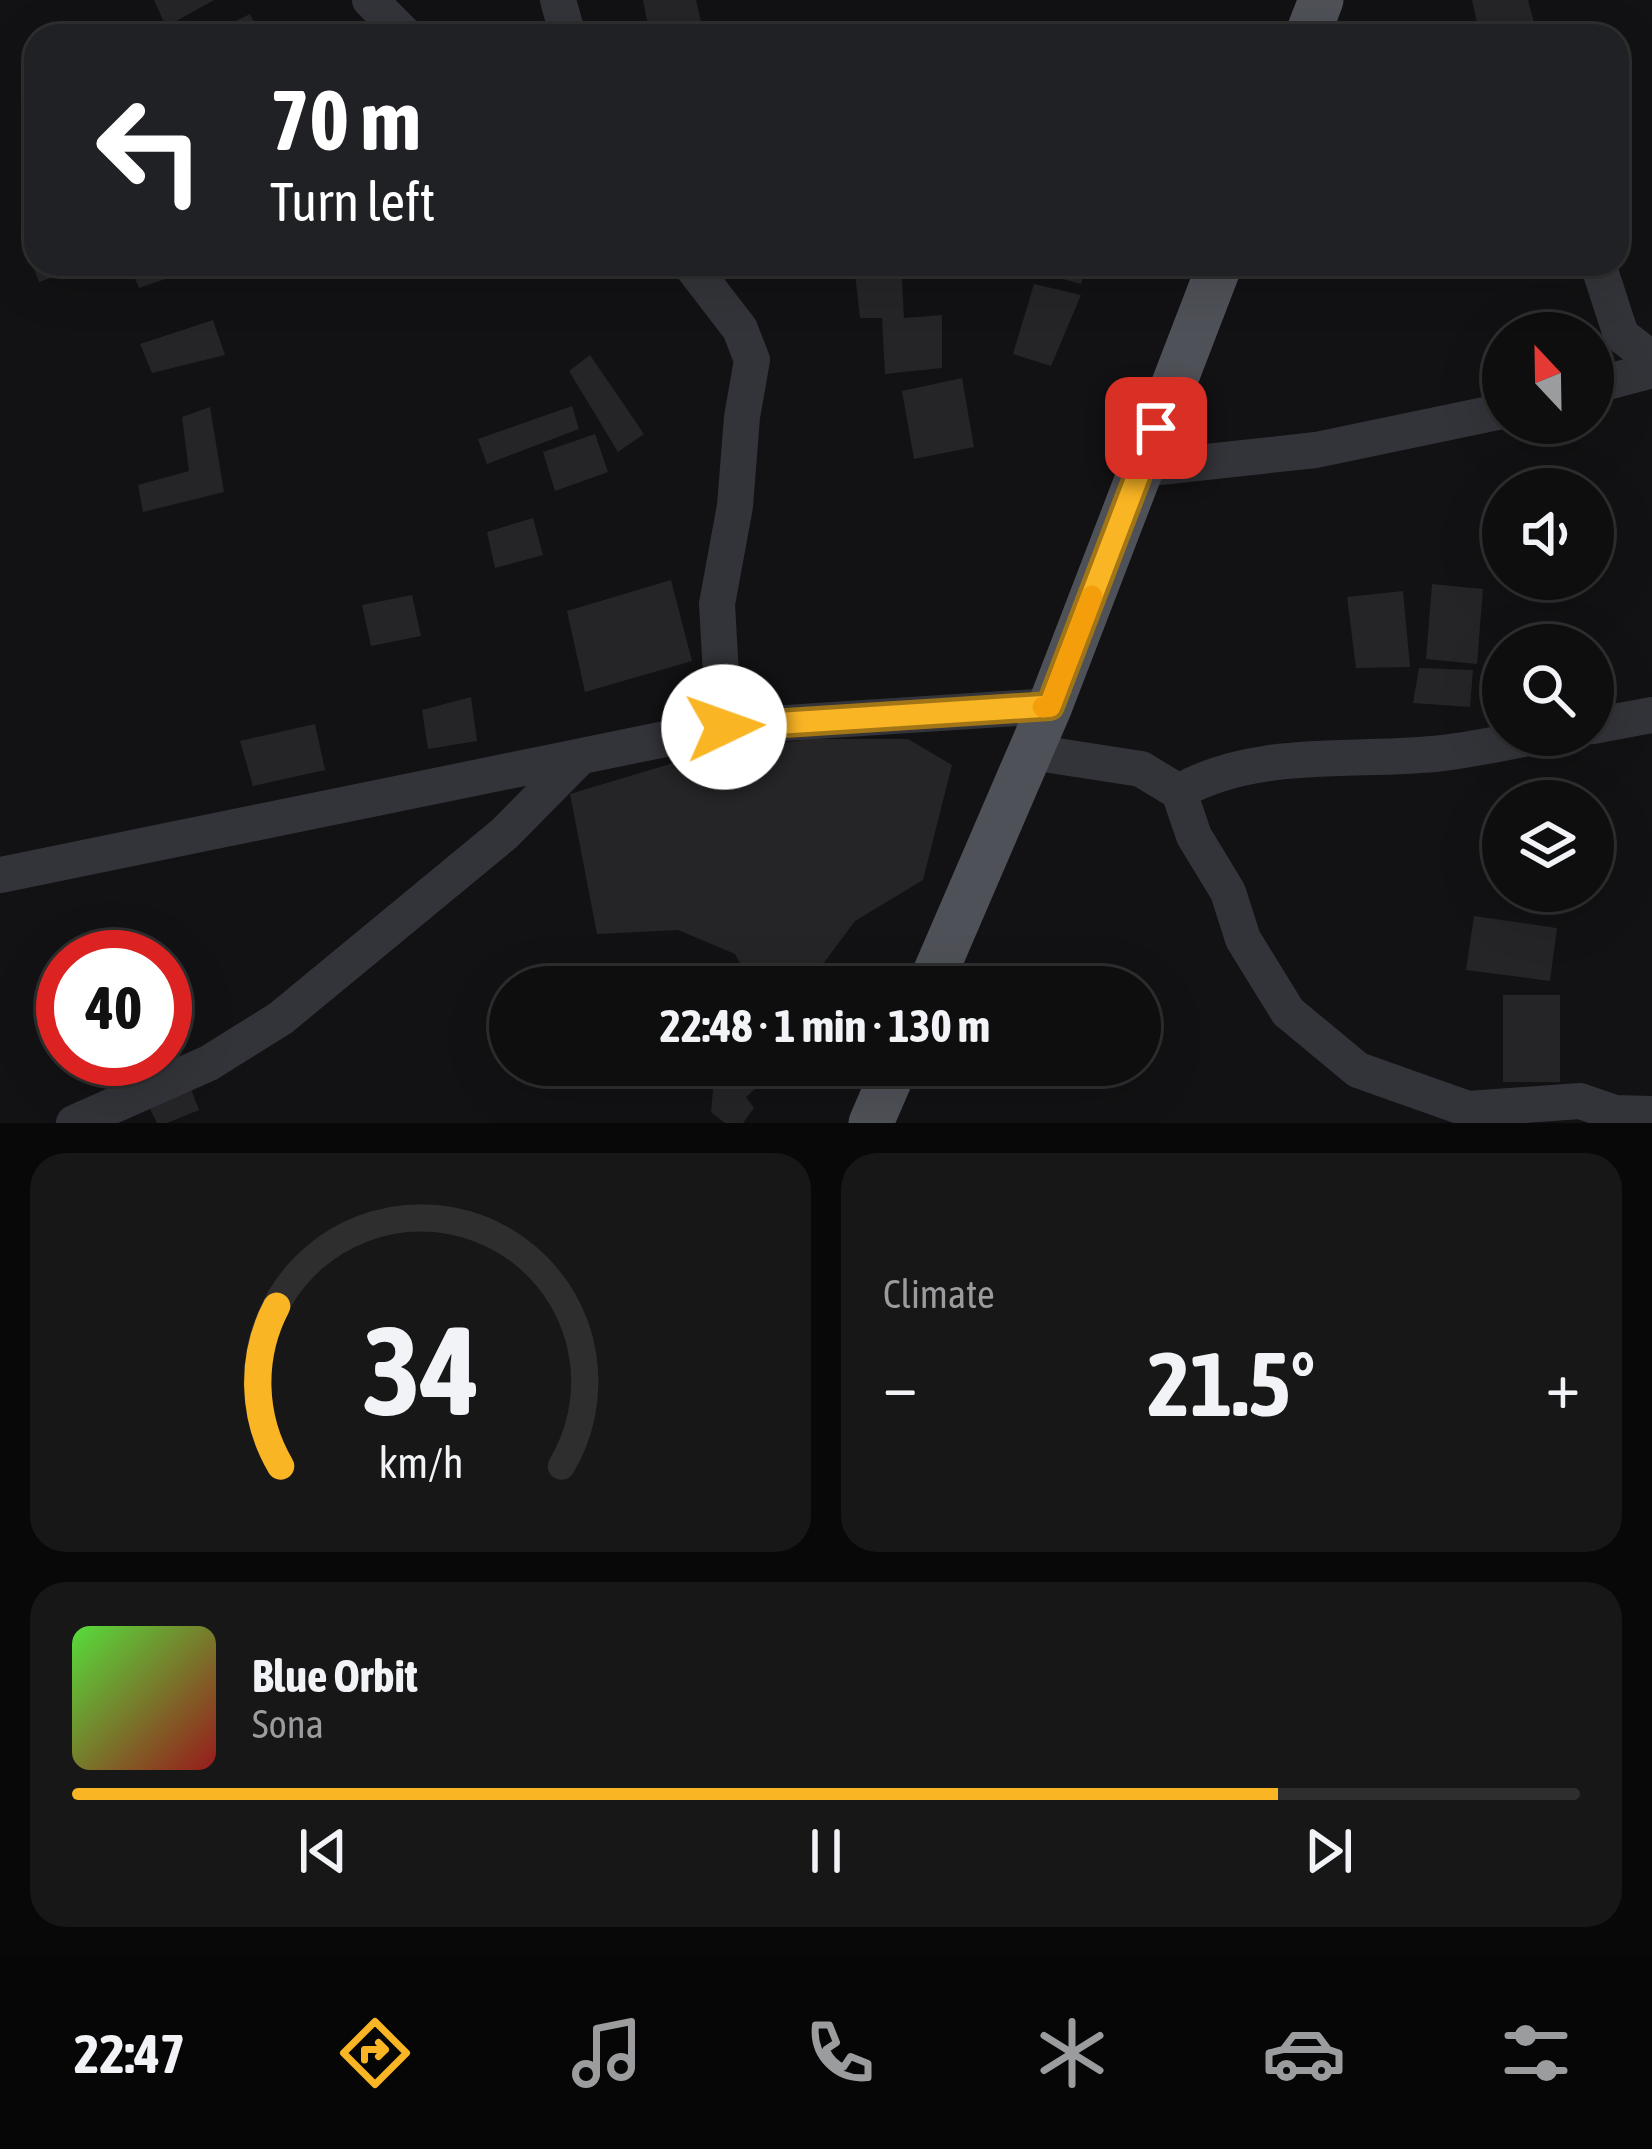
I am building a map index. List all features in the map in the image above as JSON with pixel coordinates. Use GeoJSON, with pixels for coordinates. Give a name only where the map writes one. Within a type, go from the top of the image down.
{"type":"FeatureCollection","features":[{"type":"Feature","properties":{"kind":"main road"},"geometry":{"type":"LineString","coordinates":[[938,966],[1050,706],[1215,276]]}},
{"type":"Feature","properties":{"kind":"main road"},"geometry":{"type":"LineString","coordinates":[[871,1123],[887,1086]]}},
{"type":"Feature","properties":{"kind":"street"},"geometry":{"type":"LineString","coordinates":[[370,0],[394,24]]}},
{"type":"Feature","properties":{"kind":"street"},"geometry":{"type":"LineString","coordinates":[[699,276],[740,329],[752,360],[718,604],[724,727]]}},
{"type":"Feature","properties":{"kind":"street"},"geometry":{"type":"LineString","coordinates":[[1602,276],[1621,335],[1652,359]]}},
{"type":"Feature","properties":{"kind":"street"},"geometry":{"type":"LineString","coordinates":[[1614,380],[1652,370]]}},
{"type":"Feature","properties":{"kind":"street"},"geometry":{"type":"LineString","coordinates":[[1141,469],[1316,450],[1482,415]]}},
{"type":"Feature","properties":{"kind":"street"},"geometry":{"type":"LineString","coordinates":[[0,875],[724,727],[1050,706]]}},
{"type":"Feature","properties":{"kind":"street"},"geometry":{"type":"LineString","coordinates":[[1614,722],[1652,715]]}},
{"type":"Feature","properties":{"kind":"street"},"geometry":{"type":"LineString","coordinates":[[1179,793],[1206,776],[1265,765],[1482,746]]}},
{"type":"Feature","properties":{"kind":"street"},"geometry":{"type":"LineString","coordinates":[[1031,752],[1141,769],[1179,793],[1194,836],[1228,892],[1243,939],[1288,1012],[1358,1070],[1468,1109],[1580,1101],[1615,1113],[1652,1114]]}},
{"type":"Feature","properties":{"kind":"street"},"geometry":{"type":"LineString","coordinates":[[74,1123],[209,1064],[281,1018],[504,834],[580,757]]}},
{"type":"Feature","properties":{"kind":"building"},"geometry":{"type":"Polygon","coordinates":[[[154,0],[214,0],[171,24],[165,24],[154,0]]]}},
{"type":"Feature","properties":{"kind":"building"},"geometry":{"type":"Polygon","coordinates":[[[643,0],[696,0],[701,24],[648,24],[643,0]]]}},
{"type":"Feature","properties":{"kind":"building"},"geometry":{"type":"Polygon","coordinates":[[[1472,0],[1528,0],[1534,24],[1477,24],[1472,0]]]}},
{"type":"Feature","properties":{"kind":"building"},"geometry":{"type":"Polygon","coordinates":[[[250,14],[255,24],[230,24],[250,14]]]}},
{"type":"Feature","properties":{"kind":"building"},"geometry":{"type":"Polygon","coordinates":[[[134,276],[174,276],[139,288],[134,276]]]}},
{"type":"Feature","properties":{"kind":"building"},"geometry":{"type":"Polygon","coordinates":[[[855,276],[902,276],[904,318],[942,315],[942,368],[885,374],[882,318],[860,318],[855,276]]]}},
{"type":"Feature","properties":{"kind":"building"},"geometry":{"type":"Polygon","coordinates":[[[1053,276],[1083,276],[1081,284],[1053,276]]]}},
{"type":"Feature","properties":{"kind":"building"},"geometry":{"type":"Polygon","coordinates":[[[1034,284],[1081,295],[1051,366],[1013,354],[1034,284]]]}},
{"type":"Feature","properties":{"kind":"building"},"geometry":{"type":"Polygon","coordinates":[[[213,320],[225,355],[152,373],[140,344],[213,320]]]}},
{"type":"Feature","properties":{"kind":"building"},"geometry":{"type":"Polygon","coordinates":[[[590,355],[644,434],[618,452],[569,371],[590,355]]]}},
{"type":"Feature","properties":{"kind":"building"},"geometry":{"type":"Polygon","coordinates":[[[962,378],[974,447],[914,459],[902,391],[962,378]]]}},
{"type":"Feature","properties":{"kind":"building"},"geometry":{"type":"Polygon","coordinates":[[[572,406],[579,429],[487,464],[478,439],[572,406]]]}},
{"type":"Feature","properties":{"kind":"building"},"geometry":{"type":"Polygon","coordinates":[[[210,407],[224,492],[143,512],[138,485],[189,471],[182,417],[210,407]]]}},
{"type":"Feature","properties":{"kind":"building"},"geometry":{"type":"Polygon","coordinates":[[[595,434],[608,472],[555,491],[543,452],[595,434]]]}},
{"type":"Feature","properties":{"kind":"building"},"geometry":{"type":"Polygon","coordinates":[[[533,518],[543,555],[495,568],[487,532],[533,518]]]}},
{"type":"Feature","properties":{"kind":"building"},"geometry":{"type":"Polygon","coordinates":[[[671,580],[692,661],[585,692],[567,611],[671,580]]]}},
{"type":"Feature","properties":{"kind":"building"},"geometry":{"type":"Polygon","coordinates":[[[1432,584],[1482,589],[1477,664],[1426,659],[1432,584]]]}},
{"type":"Feature","properties":{"kind":"building"},"geometry":{"type":"Polygon","coordinates":[[[1403,591],[1410,667],[1356,668],[1347,597],[1403,591]]]}},
{"type":"Feature","properties":{"kind":"building"},"geometry":{"type":"Polygon","coordinates":[[[412,595],[421,636],[371,646],[362,605],[412,595]]]}},
{"type":"Feature","properties":{"kind":"building"},"geometry":{"type":"Polygon","coordinates":[[[1419,668],[1473,670],[1470,707],[1413,703],[1419,668]]]}},
{"type":"Feature","properties":{"kind":"building"},"geometry":{"type":"Polygon","coordinates":[[[471,697],[477,741],[428,749],[422,710],[471,697]]]}},
{"type":"Feature","properties":{"kind":"building"},"geometry":{"type":"Polygon","coordinates":[[[315,724],[325,770],[253,786],[240,741],[315,724]]]}},
{"type":"Feature","properties":{"kind":"building"},"geometry":{"type":"Polygon","coordinates":[[[811,739],[908,739],[952,765],[923,880],[855,921],[822,966],[742,966],[735,954],[678,930],[597,934],[570,794],[713,751],[811,739]]]}},
{"type":"Feature","properties":{"kind":"building"},"geometry":{"type":"Polygon","coordinates":[[[1474,916],[1557,928],[1550,981],[1466,970],[1474,916]]]}},
{"type":"Feature","properties":{"kind":"building"},"geometry":{"type":"Polygon","coordinates":[[[1503,995],[1560,995],[1560,1082],[1503,1082],[1503,995]]]}},
{"type":"Feature","properties":{"kind":"building"},"geometry":{"type":"Polygon","coordinates":[[[168,1086],[190,1086],[199,1110],[157,1123],[146,1101],[168,1086]]]}},
{"type":"Feature","properties":{"kind":"building"},"geometry":{"type":"Polygon","coordinates":[[[713,1086],[758,1086],[746,1097],[754,1108],[743,1123],[725,1123],[711,1112],[713,1086]]]}},
{"type":"Feature","properties":{"kind":"slow traffic"},"geometry":{"type":"LineString","coordinates":[[1043,707],[1050,706],[1092,596]]}},
{"type":"Feature","properties":{"kind":"route"},"geometry":{"type":"LineString","coordinates":[[724,727],[1050,706],[1156,428]]}}]}
